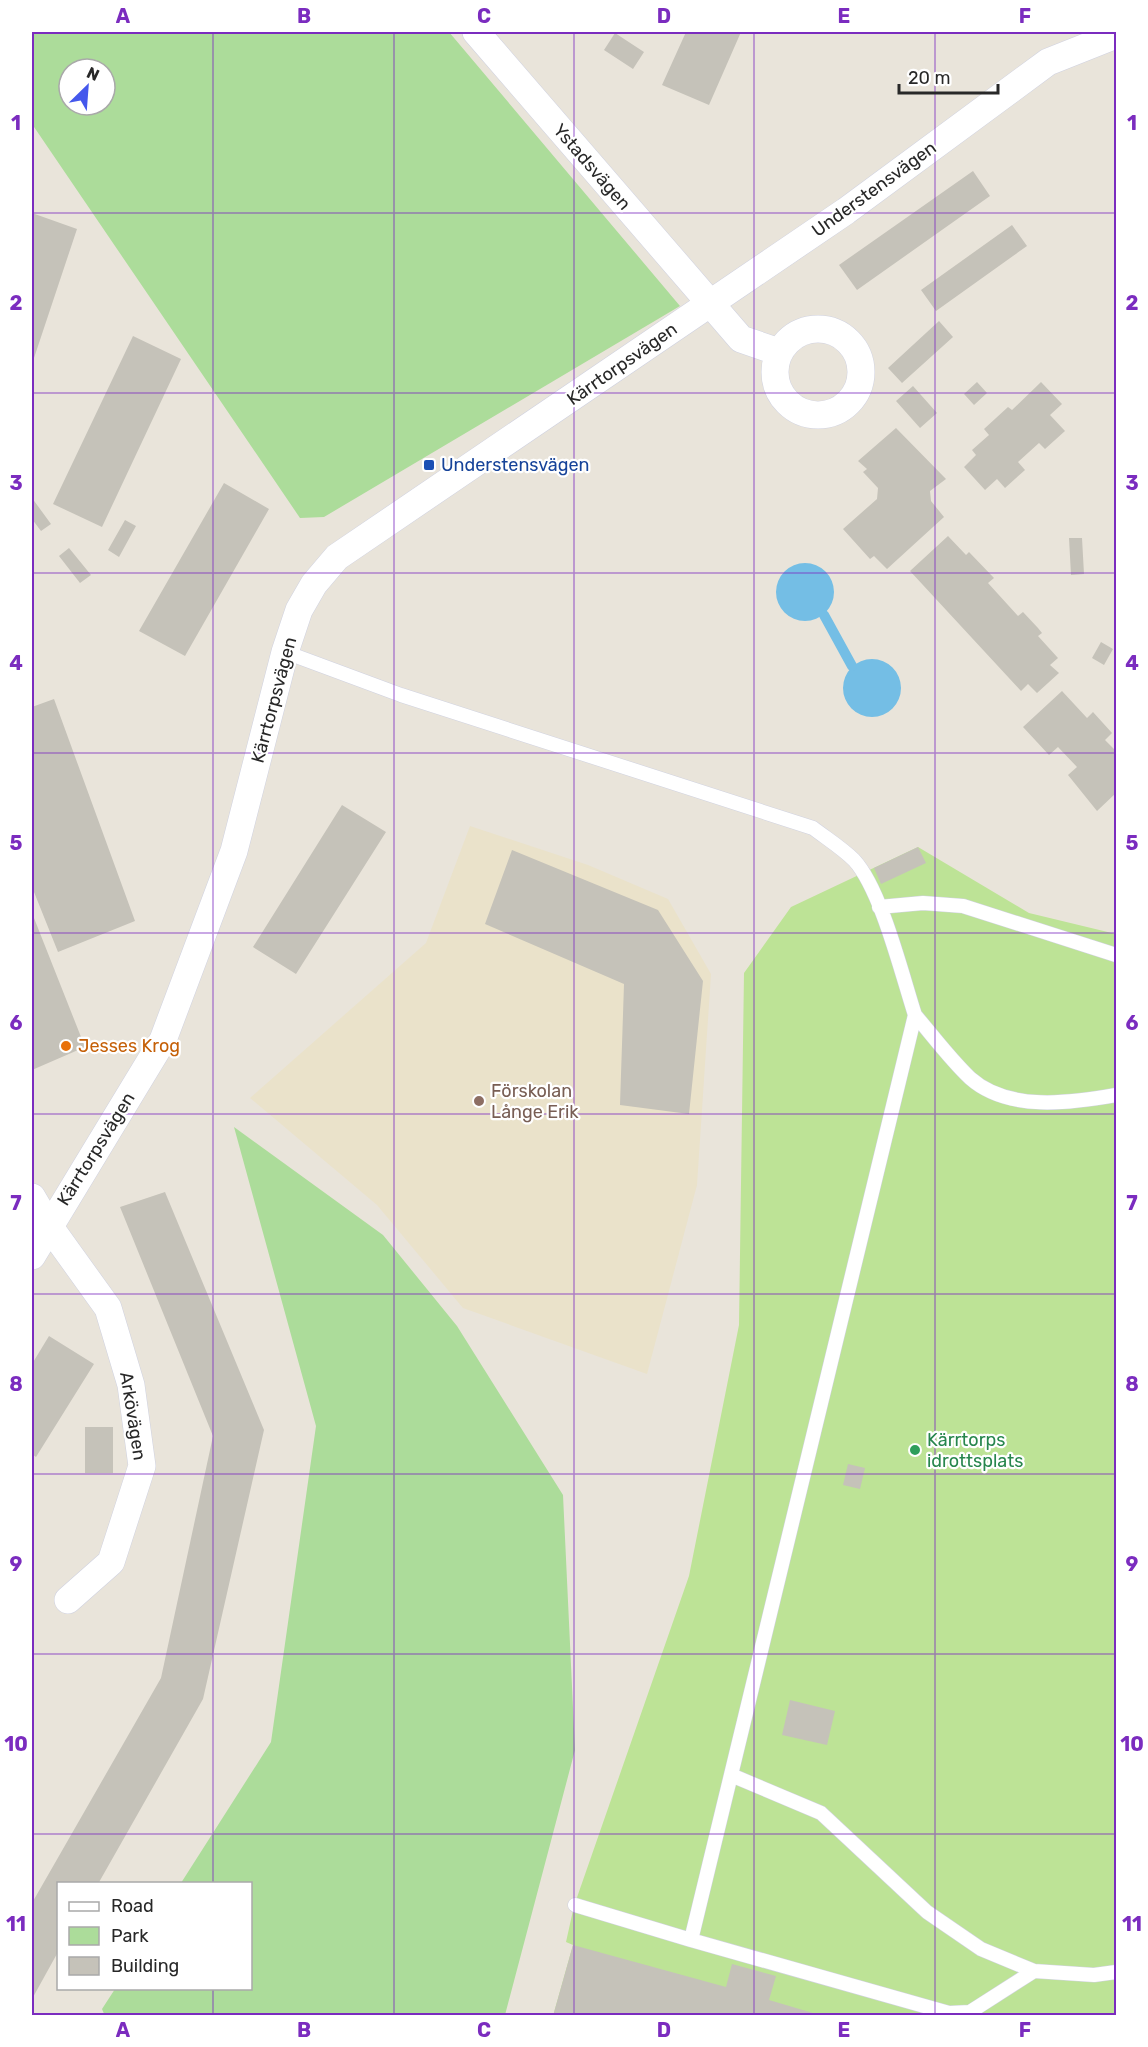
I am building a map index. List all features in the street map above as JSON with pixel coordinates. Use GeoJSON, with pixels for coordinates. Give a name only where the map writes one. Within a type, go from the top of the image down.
{"type":"FeatureCollection","features":[{"type":"Feature","properties":{"kind":"street","name":"Ystadsvägen"},"geometry":{"type":"LineString","coordinates":[[476,32],[710,302]]}},
{"type":"Feature","properties":{"kind":"street","name":"Understensvägen"},"geometry":{"type":"LineString","coordinates":[[710,302],[846,211],[1048,62],[1116,35]]}},
{"type":"Feature","properties":{"kind":"street"},"geometry":{"type":"LineString","coordinates":[[710,302],[741,339],[779,352]]}},
{"type":"Feature","properties":{"kind":"street","name":"Kärrtorpsvägen"},"geometry":{"type":"LineString","coordinates":[[32,1256],[163,1040],[234,851],[285,652],[299,610],[314,584],[337,557],[628,362],[710,302]]}},
{"type":"Feature","properties":{"kind":"street","name":"Arkövägen"},"geometry":{"type":"LineString","coordinates":[[32,1197],[49,1226],[108,1308],[131,1385],[142,1466],[111,1562],[68,1600]]}},
{"type":"Feature","properties":{"kind":"lane"},"geometry":{"type":"LineString","coordinates":[[285,652],[401,695],[813,828],[853,860],[879,907],[915,1015],[971,1079],[1012,1100],[1072,1102],[1116,1095]]}},
{"type":"Feature","properties":{"kind":"lane"},"geometry":{"type":"LineString","coordinates":[[879,907],[923,903],[963,906],[1116,955]]}},
{"type":"Feature","properties":{"kind":"lane"},"geometry":{"type":"LineString","coordinates":[[691,1940],[915,1015]]}},
{"type":"Feature","properties":{"kind":"lane"},"geometry":{"type":"LineString","coordinates":[[731,1775],[821,1813],[927,1912],[981,1950],[1034,1971],[1094,1975],[1116,1972]]}},
{"type":"Feature","properties":{"kind":"lane"},"geometry":{"type":"LineString","coordinates":[[575,1905],[949,2013],[970,2012],[1034,1971]]}},
{"type":"Feature","properties":{"kind":"shaded area","name":"Förskolan Långe Erik"},"geometry":{"type":"Polygon","coordinates":[[[470,826],[588,865],[668,899],[711,974],[697,1185],[647,1374],[463,1308],[377,1205],[250,1098],[426,943],[470,826]]]}},
{"type":"Feature","properties":{"kind":"green space"},"geometry":{"type":"Polygon","coordinates":[[[32,32],[449,32],[680,306],[324,517],[300,518],[32,124],[32,32]]]}},
{"type":"Feature","properties":{"kind":"green space","name":"Kärrtorps idrottsplats"},"geometry":{"type":"Polygon","coordinates":[[[918,847],[1029,913],[1116,934],[1116,2015],[553,2016],[573,1945],[566,1942],[574,1906],[689,1576],[739,1325],[744,973],[791,907],[918,847]]]}},
{"type":"Feature","properties":{"kind":"green space"},"geometry":{"type":"Polygon","coordinates":[[[234,1127],[383,1235],[457,1326],[563,1495],[575,1750],[505,2015],[105,2016],[102,2009],[114,1990],[252,1990],[252,1882],[182,1882],[271,1742],[316,1426],[234,1127]]]}},
{"type":"Feature","properties":{"kind":"water"},"geometry":{"type":"Polygon","coordinates":[[[799,563],[811,563],[826,571],[834,586],[834,598],[826,613],[811,621],[799,621],[784,613],[776,598],[776,586],[784,571],[799,563]]]}},
{"type":"Feature","properties":{"kind":"water"},"geometry":{"type":"Polygon","coordinates":[[[866,659],[878,659],[893,667],[901,682],[901,694],[893,709],[878,717],[866,717],[851,709],[843,694],[843,682],[851,667],[866,659]]]}},
{"type":"Feature","properties":{"kind":"building"},"geometry":{"type":"Polygon","coordinates":[[[686,32],[741,32],[709,105],[662,85],[686,32]]]}},
{"type":"Feature","properties":{"kind":"building"},"geometry":{"type":"Polygon","coordinates":[[[615,33],[644,52],[633,69],[604,50],[615,33]]]}},
{"type":"Feature","properties":{"kind":"building"},"geometry":{"type":"Polygon","coordinates":[[[973,171],[990,196],[857,290],[839,265],[973,171]]]}},
{"type":"Feature","properties":{"kind":"building"},"geometry":{"type":"Polygon","coordinates":[[[32,213],[77,229],[32,364],[32,213]]]}},
{"type":"Feature","properties":{"kind":"building"},"geometry":{"type":"Polygon","coordinates":[[[1012,225],[1027,246],[936,311],[921,290],[1012,225]]]}},
{"type":"Feature","properties":{"kind":"building"},"geometry":{"type":"Polygon","coordinates":[[[939,321],[953,337],[902,383],[888,368],[939,321]]]}},
{"type":"Feature","properties":{"kind":"building"},"geometry":{"type":"Polygon","coordinates":[[[133,336],[181,359],[102,527],[53,504],[133,336]]]}},
{"type":"Feature","properties":{"kind":"building"},"geometry":{"type":"Polygon","coordinates":[[[977,382],[987,393],[974,405],[964,394],[977,382]]]}},
{"type":"Feature","properties":{"kind":"building"},"geometry":{"type":"Polygon","coordinates":[[[1041,382],[1062,404],[1050,415],[1065,431],[1045,449],[1039,443],[1018,462],[1025,470],[1005,488],[997,479],[985,490],[964,467],[976,455],[972,450],[989,435],[984,429],[1008,407],[1012,410],[1041,382]]]}},
{"type":"Feature","properties":{"kind":"building"},"geometry":{"type":"Polygon","coordinates":[[[913,386],[937,413],[920,428],[896,401],[913,386]]]}},
{"type":"Feature","properties":{"kind":"building"},"geometry":{"type":"Polygon","coordinates":[[[896,428],[946,479],[930,491],[931,501],[944,517],[887,569],[874,556],[870,559],[843,529],[877,499],[878,488],[863,472],[867,469],[858,461],[896,428]]]}},
{"type":"Feature","properties":{"kind":"building"},"geometry":{"type":"Polygon","coordinates":[[[224,483],[269,509],[185,656],[139,631],[224,483]]]}},
{"type":"Feature","properties":{"kind":"building"},"geometry":{"type":"Polygon","coordinates":[[[32,498],[51,524],[41,531],[32,519],[32,498]]]}},
{"type":"Feature","properties":{"kind":"building"},"geometry":{"type":"Polygon","coordinates":[[[125,520],[136,526],[119,557],[108,550],[125,520]]]}},
{"type":"Feature","properties":{"kind":"building"},"geometry":{"type":"Polygon","coordinates":[[[948,536],[966,555],[969,552],[994,578],[988,583],[1018,616],[1023,612],[1038,628],[1042,633],[1038,636],[1058,658],[1050,665],[1059,673],[1037,693],[1028,684],[1021,691],[910,571],[948,536]]]}},
{"type":"Feature","properties":{"kind":"building"},"geometry":{"type":"Polygon","coordinates":[[[1069,538],[1082,538],[1084,574],[1071,575],[1069,538]]]}},
{"type":"Feature","properties":{"kind":"building"},"geometry":{"type":"Polygon","coordinates":[[[69,548],[91,575],[80,583],[59,556],[69,548]]]}},
{"type":"Feature","properties":{"kind":"building"},"geometry":{"type":"Polygon","coordinates":[[[1101,642],[1113,649],[1104,665],[1092,658],[1101,642]]]}},
{"type":"Feature","properties":{"kind":"building"},"geometry":{"type":"Polygon","coordinates":[[[1062,691],[1087,718],[1093,712],[1112,733],[1105,740],[1116,751],[1116,793],[1097,811],[1068,775],[1077,767],[1058,747],[1049,755],[1023,727],[1062,691]]]}},
{"type":"Feature","properties":{"kind":"building"},"geometry":{"type":"Polygon","coordinates":[[[54,699],[135,921],[58,952],[32,887],[32,707],[54,699]]]}},
{"type":"Feature","properties":{"kind":"building"},"geometry":{"type":"Polygon","coordinates":[[[342,805],[386,832],[296,974],[253,947],[342,805]]]}},
{"type":"Feature","properties":{"kind":"building"},"geometry":{"type":"Polygon","coordinates":[[[918,847],[926,863],[881,884],[874,868],[918,847]]]}},
{"type":"Feature","properties":{"kind":"building"},"geometry":{"type":"Polygon","coordinates":[[[512,850],[658,910],[703,981],[689,1114],[620,1105],[624,984],[485,924],[512,850]]]}},
{"type":"Feature","properties":{"kind":"building"},"geometry":{"type":"Polygon","coordinates":[[[32,913],[85,1047],[32,1070],[32,913]]]}},
{"type":"Feature","properties":{"kind":"building"},"geometry":{"type":"Polygon","coordinates":[[[165,1192],[264,1430],[203,1699],[99,1882],[57,1882],[57,1954],[32,1999],[32,1903],[161,1678],[213,1436],[120,1207],[165,1192]]]}},
{"type":"Feature","properties":{"kind":"building"},"geometry":{"type":"Polygon","coordinates":[[[49,1336],[94,1364],[36,1457],[32,1454],[32,1364],[49,1336]]]}},
{"type":"Feature","properties":{"kind":"building"},"geometry":{"type":"Polygon","coordinates":[[[85,1427],[113,1427],[113,1473],[85,1473],[85,1427]]]}},
{"type":"Feature","properties":{"kind":"building"},"geometry":{"type":"Polygon","coordinates":[[[848,1464],[865,1468],[860,1489],[843,1485],[848,1464]]]}},
{"type":"Feature","properties":{"kind":"building"},"geometry":{"type":"Polygon","coordinates":[[[790,1700],[835,1711],[827,1745],[782,1735],[790,1700]]]}},
{"type":"Feature","properties":{"kind":"building"},"geometry":{"type":"Polygon","coordinates":[[[573,1945],[726,1987],[732,1964],[776,1976],[769,2000],[823,2016],[553,2016],[573,1945]]]}},
{"type":"Feature","properties":{"kind":"waterway"},"geometry":{"type":"LineString","coordinates":[[824,615],[852,666]]}},
{"type":"Feature","properties":{"kind":"place","name":"Understensvägen"},"geometry":{"type":"Point","coordinates":[429,465]}},
{"type":"Feature","properties":{"kind":"place","name":"Jesses Krog"},"geometry":{"type":"Point","coordinates":[66,1046]}},
{"type":"Feature","properties":{"kind":"place","name":"Förskolan Långe Erik"},"geometry":{"type":"Point","coordinates":[479,1101]}},
{"type":"Feature","properties":{"kind":"place","name":"Kärrtorps idrottsplats"},"geometry":{"type":"Point","coordinates":[915,1450]}}]}
